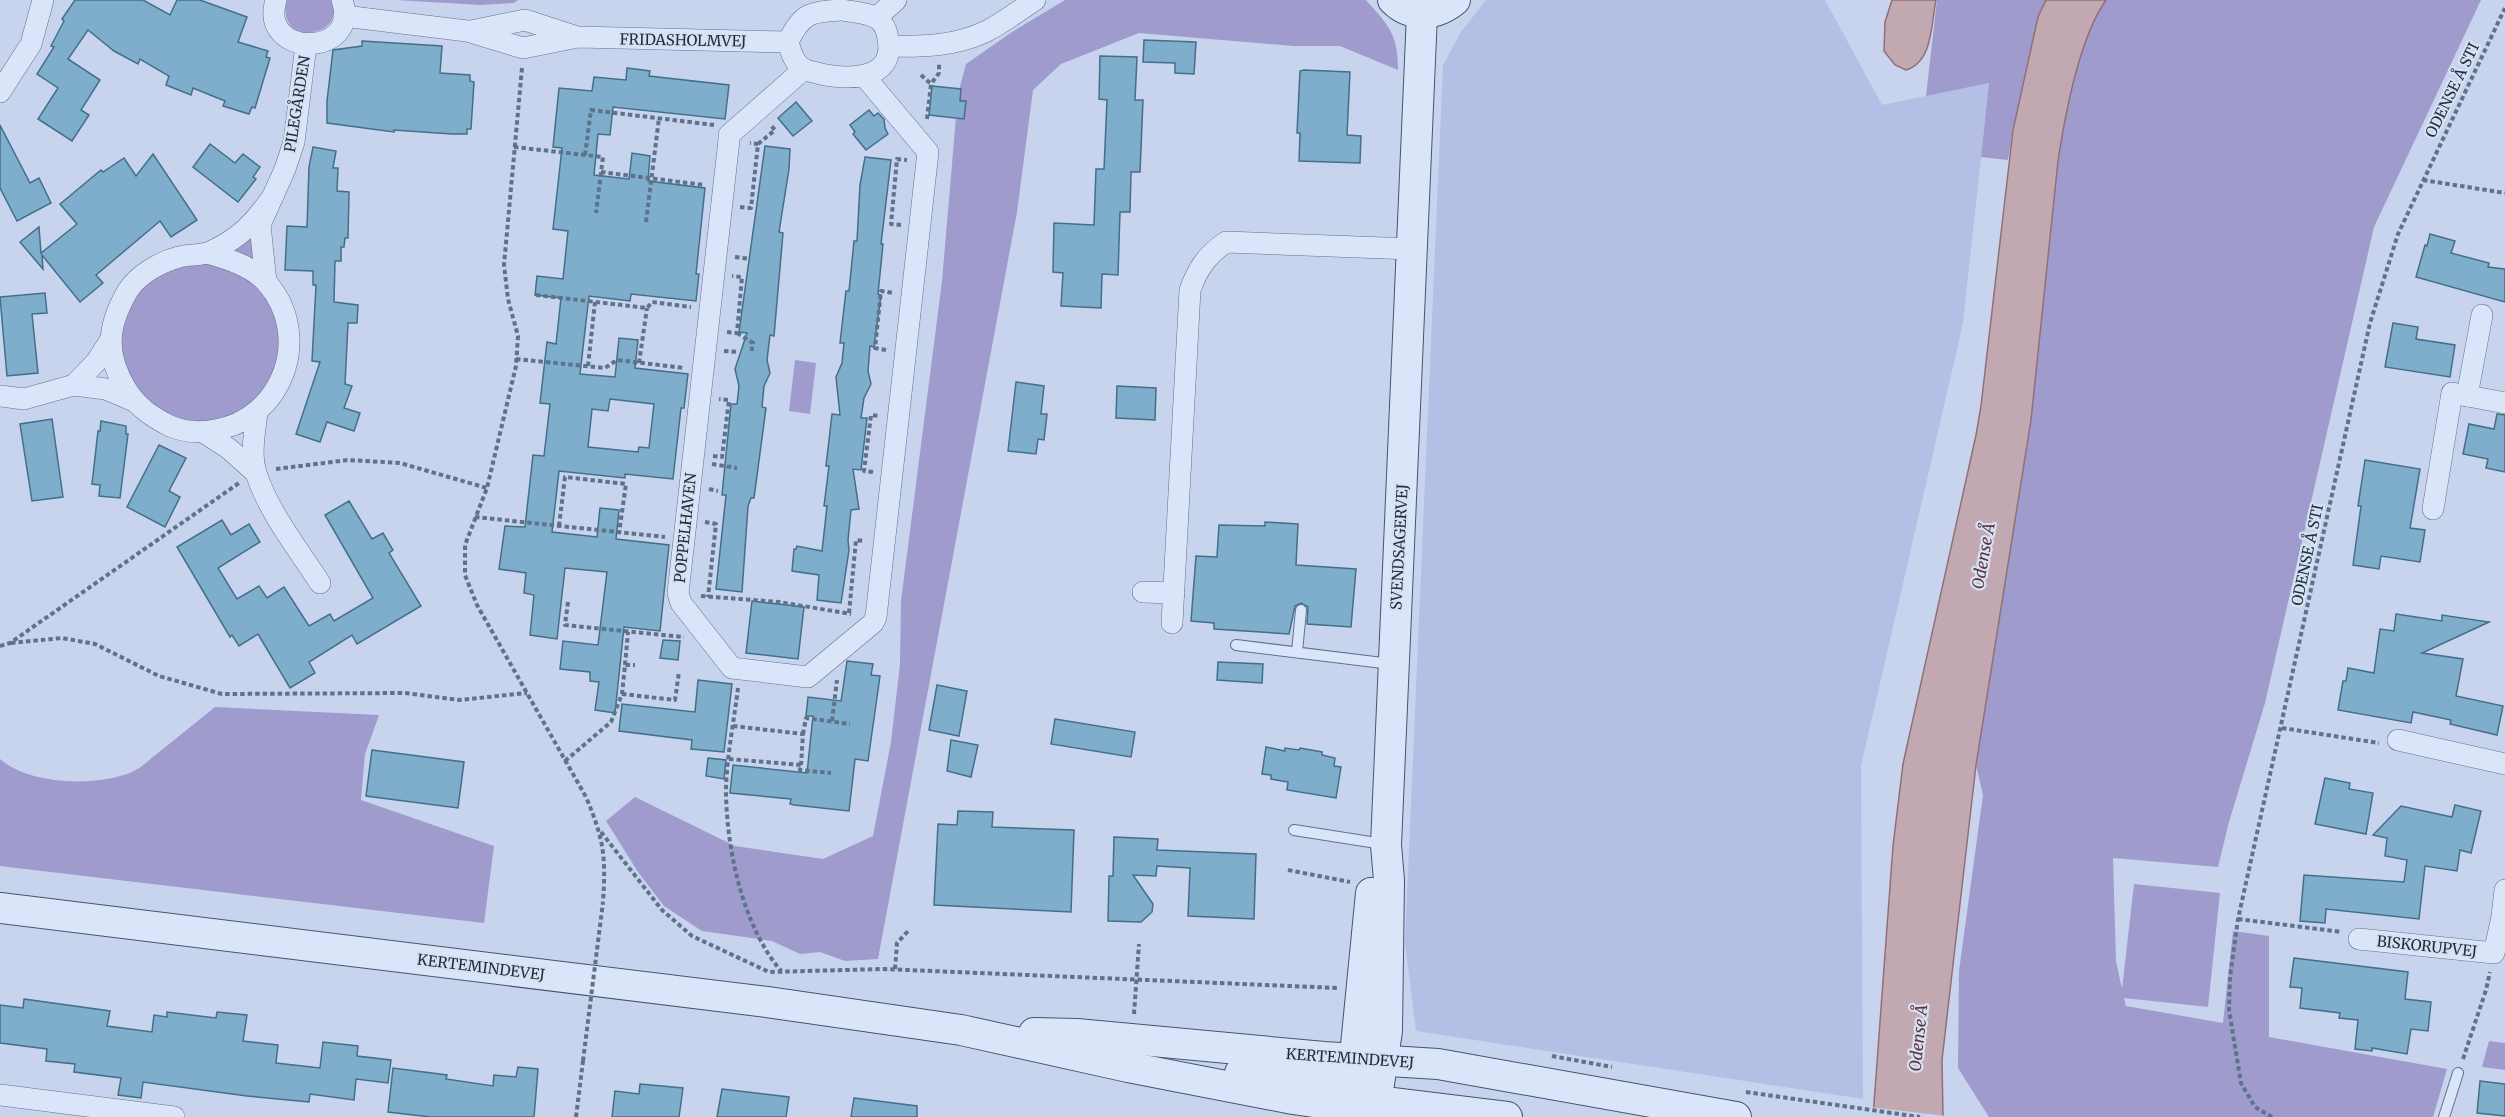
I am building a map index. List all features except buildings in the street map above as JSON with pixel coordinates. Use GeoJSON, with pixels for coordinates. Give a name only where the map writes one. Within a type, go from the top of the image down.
{"type":"FeatureCollection","features":[{"type":"Feature","properties":{"kind":"main road"},"geometry":{"type":"LineString","coordinates":[[1393,0],[1401,8],[1422,14],[1440,11],[1455,0]]}},
{"type":"Feature","properties":{"kind":"main road","name":"SVENDSAGERVEJ"},"geometry":{"type":"LineString","coordinates":[[1365,1091],[1388,1031],[1389,880],[1386,845],[1422,14]]}},
{"type":"Feature","properties":{"kind":"main road","name":"SVENDSAGERVEJ"},"geometry":{"type":"LineString","coordinates":[[1365,1091],[1363,989],[1371,886],[1372,877],[1386,845]]}},
{"type":"Feature","properties":{"kind":"main road","name":"KERTEMINDEVEJ"},"geometry":{"type":"LineString","coordinates":[[0,908],[767,1002],[961,1030],[1128,1067],[1293,1099],[1365,1091],[1438,1064],[1730,1116]]}},
{"type":"Feature","properties":{"kind":"main road","name":"KERTEMINDEVEJ"},"geometry":{"type":"LineString","coordinates":[[961,1030],[1077,1034],[1507,1117]]}},
{"type":"Feature","properties":{"kind":"street"},"geometry":{"type":"LineString","coordinates":[[0,92],[31,44],[43,0]]}},
{"type":"Feature","properties":{"kind":"street"},"geometry":{"type":"LineString","coordinates":[[876,18],[897,0]]}},
{"type":"Feature","properties":{"kind":"street"},"geometry":{"type":"LineString","coordinates":[[890,46],[921,47],[954,43],[987,30],[1035,0]]}},
{"type":"Feature","properties":{"kind":"street"},"geometry":{"type":"LineString","coordinates":[[270,1],[278,27],[285,36],[306,45],[326,41],[334,34],[343,8]]}},
{"type":"Feature","properties":{"kind":"street"},"geometry":{"type":"LineString","coordinates":[[805,6],[842,10],[876,18],[886,29],[890,46],[880,68],[866,77],[832,77],[804,69],[794,59],[788,42],[805,6]]}},
{"type":"Feature","properties":{"kind":"street","name":"FRIDASHOLMVEJ"},"geometry":{"type":"LineString","coordinates":[[343,8],[467,32],[524,48],[578,37],[788,42]]}},
{"type":"Feature","properties":{"kind":"street","name":"FRIDASHOLMVEJ"},"geometry":{"type":"LineString","coordinates":[[467,32],[525,20],[578,37]]}},
{"type":"Feature","properties":{"kind":"street","name":"PILEGÅRDEN"},"geometry":{"type":"LineString","coordinates":[[266,282],[260,225],[285,169],[294,142],[306,45]]}},
{"type":"Feature","properties":{"kind":"street","name":"POPPELHAVEN"},"geometry":{"type":"LineString","coordinates":[[804,69],[729,135],[678,593],[681,603],[732,668],[808,677],[873,623],[876,616]]}},
{"type":"Feature","properties":{"kind":"street"},"geometry":{"type":"LineString","coordinates":[[866,77],[928,152],[876,616]]}},
{"type":"Feature","properties":{"kind":"street","name":"PILEGÅRDEN"},"geometry":{"type":"LineString","coordinates":[[132,400],[115,370],[111,339],[116,315],[129,289],[151,268],[179,257],[207,253],[237,237],[254,222],[273,196]]}},
{"type":"Feature","properties":{"kind":"street"},"geometry":{"type":"LineString","coordinates":[[1172,623],[1190,290],[1197,270],[1210,253],[1226,242],[1412,249]]}},
{"type":"Feature","properties":{"kind":"street","name":"PILEGÅRDEN"},"geometry":{"type":"LineString","coordinates":[[0,396],[24,399],[74,385],[105,389],[132,400],[153,418],[178,429],[203,432],[230,428],[257,412],[276,389],[288,362],[288,331],[281,306],[266,282],[239,262],[207,253]]}},
{"type":"Feature","properties":{"kind":"street"},"geometry":{"type":"LineString","coordinates":[[2467,396],[2482,315]]}},
{"type":"Feature","properties":{"kind":"street","name":"PILEGÅRDEN"},"geometry":{"type":"LineString","coordinates":[[74,385],[97,361],[111,339]]}},
{"type":"Feature","properties":{"kind":"street"},"geometry":{"type":"LineString","coordinates":[[2433,509],[2452,393],[2505,403]]}},
{"type":"Feature","properties":{"kind":"street","name":"PILEGÅRDEN"},"geometry":{"type":"LineString","coordinates":[[255,472],[253,445],[257,412]]}},
{"type":"Feature","properties":{"kind":"street","name":"PILEGÅRDEN"},"geometry":{"type":"LineString","coordinates":[[203,432],[228,448],[255,472],[277,515],[320,583]]}},
{"type":"Feature","properties":{"kind":"street"},"geometry":{"type":"LineString","coordinates":[[1143,592],[1174,593]]}},
{"type":"Feature","properties":{"kind":"street"},"geometry":{"type":"LineString","coordinates":[[2397,740],[2505,764]]}},
{"type":"Feature","properties":{"kind":"street","name":"BISKORUPVEJ"},"geometry":{"type":"LineString","coordinates":[[2359,939],[2494,953],[2504,917],[2505,890]]}},
{"type":"Feature","properties":{"kind":"street"},"geometry":{"type":"LineString","coordinates":[[0,1095],[174,1117]]}},
{"type":"Feature","properties":{"kind":"lane"},"geometry":{"type":"LineString","coordinates":[[1297,652],[1301,610]]}},
{"type":"Feature","properties":{"kind":"lane"},"geometry":{"type":"LineString","coordinates":[[1236,645],[1394,665]]}},
{"type":"Feature","properties":{"kind":"lane"},"geometry":{"type":"LineString","coordinates":[[1294,830],[1386,845]]}},
{"type":"Feature","properties":{"kind":"lane"},"geometry":{"type":"LineString","coordinates":[[2444,1117],[2458,1073]]}},
{"type":"Feature","properties":{"kind":"path","name":"ODENSE Å STI"},"geometry":{"type":"LineString","coordinates":[[2272,1117],[2255,1107],[2241,1083],[2229,1010],[2230,977],[2238,919],[2370,323],[2398,234],[2505,8]]}},
{"type":"Feature","properties":{"kind":"path"},"geometry":{"type":"LineString","coordinates":[[924,148],[931,84],[939,73],[941,44]]}},
{"type":"Feature","properties":{"kind":"path"},"geometry":{"type":"LineString","coordinates":[[524,48],[504,265],[508,299],[518,336],[516,359],[487,488],[465,546],[465,575],[477,605],[586,798],[601,831],[662,910],[692,936],[769,972],[895,969],[1363,989]]}},
{"type":"Feature","properties":{"kind":"path"},"geometry":{"type":"LineString","coordinates":[[921,75],[931,84]]}},
{"type":"Feature","properties":{"kind":"path"},"geometry":{"type":"LineString","coordinates":[[585,156],[591,110],[738,127]]}},
{"type":"Feature","properties":{"kind":"path"},"geometry":{"type":"LineString","coordinates":[[646,222],[659,118]]}},
{"type":"Feature","properties":{"kind":"path"},"geometry":{"type":"LineString","coordinates":[[655,146],[662,147]]}},
{"type":"Feature","properties":{"kind":"path"},"geometry":{"type":"LineString","coordinates":[[514,147],[603,157],[596,213]]}},
{"type":"Feature","properties":{"kind":"path"},"geometry":{"type":"LineString","coordinates":[[601,172],[723,187]]}},
{"type":"Feature","properties":{"kind":"path"},"geometry":{"type":"LineString","coordinates":[[2422,180],[2505,193]]}},
{"type":"Feature","properties":{"kind":"path"},"geometry":{"type":"LineString","coordinates":[[536,295],[647,308]]}},
{"type":"Feature","properties":{"kind":"path"},"geometry":{"type":"LineString","coordinates":[[588,366],[595,302]]}},
{"type":"Feature","properties":{"kind":"path"},"geometry":{"type":"LineString","coordinates":[[639,363],[647,308],[652,302],[710,309]]}},
{"type":"Feature","properties":{"kind":"path"},"geometry":{"type":"LineString","coordinates":[[644,330],[650,330]]}},
{"type":"Feature","properties":{"kind":"path"},"geometry":{"type":"LineString","coordinates":[[737,333],[753,344],[752,353]]}},
{"type":"Feature","properties":{"kind":"path"},"geometry":{"type":"LineString","coordinates":[[731,352],[739,352]]}},
{"type":"Feature","properties":{"kind":"path"},"geometry":{"type":"LineString","coordinates":[[516,359],[605,368],[617,360],[703,371]]}},
{"type":"Feature","properties":{"kind":"path"},"geometry":{"type":"LineString","coordinates":[[10,643],[255,472],[348,460],[400,463],[487,488]]}},
{"type":"Feature","properties":{"kind":"path"},"geometry":{"type":"LineString","coordinates":[[559,526],[565,477],[626,484],[619,532]]}},
{"type":"Feature","properties":{"kind":"path"},"geometry":{"type":"LineString","coordinates":[[623,501],[630,502]]}},
{"type":"Feature","properties":{"kind":"path"},"geometry":{"type":"LineString","coordinates":[[475,517],[619,532],[685,530],[716,524],[708,597]]}},
{"type":"Feature","properties":{"kind":"path"},"geometry":{"type":"LineString","coordinates":[[849,613],[856,540],[884,543]]}},
{"type":"Feature","properties":{"kind":"path"},"geometry":{"type":"LineString","coordinates":[[678,593],[779,602],[876,616]]}},
{"type":"Feature","properties":{"kind":"path"},"geometry":{"type":"LineString","coordinates":[[568,602],[565,625],[681,638],[699,626]]}},
{"type":"Feature","properties":{"kind":"path"},"geometry":{"type":"LineString","coordinates":[[565,760],[611,722],[622,694],[628,632]]}},
{"type":"Feature","properties":{"kind":"path"},"geometry":{"type":"LineString","coordinates":[[0,646],[62,638],[95,644],[159,676],[222,694],[405,693],[459,700],[527,693]]}},
{"type":"Feature","properties":{"kind":"path"},"geometry":{"type":"LineString","coordinates":[[625,665],[635,665]]}},
{"type":"Feature","properties":{"kind":"path"},"geometry":{"type":"LineString","coordinates":[[622,694],[675,700],[679,672]]}},
{"type":"Feature","properties":{"kind":"path"},"geometry":{"type":"LineString","coordinates":[[739,678],[726,795],[738,878],[749,918],[766,953],[782,972]]}},
{"type":"Feature","properties":{"kind":"path"},"geometry":{"type":"LineString","coordinates":[[831,773],[800,770],[806,718],[850,723]]}},
{"type":"Feature","properties":{"kind":"path"},"geometry":{"type":"LineString","coordinates":[[733,726],[803,734]]}},
{"type":"Feature","properties":{"kind":"path"},"geometry":{"type":"LineString","coordinates":[[2282,728],[2391,745],[2397,740]]}},
{"type":"Feature","properties":{"kind":"path"},"geometry":{"type":"LineString","coordinates":[[729,759],[801,765]]}},
{"type":"Feature","properties":{"kind":"path"},"geometry":{"type":"LineString","coordinates":[[576,1117],[603,902],[605,864],[601,831]]}},
{"type":"Feature","properties":{"kind":"path"},"geometry":{"type":"LineString","coordinates":[[1288,870],[1371,886]]}},
{"type":"Feature","properties":{"kind":"path"},"geometry":{"type":"LineString","coordinates":[[2238,919],[2355,934],[2359,939]]}},
{"type":"Feature","properties":{"kind":"path"},"geometry":{"type":"LineString","coordinates":[[895,969],[897,943],[908,932]]}},
{"type":"Feature","properties":{"kind":"path"},"geometry":{"type":"LineString","coordinates":[[1134,1015],[1139,944]]}},
{"type":"Feature","properties":{"kind":"path"},"geometry":{"type":"LineString","coordinates":[[2458,1073],[2486,990],[2494,953]]}},
{"type":"Feature","properties":{"kind":"path"},"geometry":{"type":"LineString","coordinates":[[1852,1109],[1920,1117]]}},
{"type":"Feature","properties":{"kind":"shaded area"},"geometry":{"type":"Polygon","coordinates":[[[287,0],[331,0],[334,13],[330,23],[322,29],[311,32],[300,31],[291,26],[286,15],[287,0]]]}},
{"type":"Feature","properties":{"kind":"shaded area"},"geometry":{"type":"Polygon","coordinates":[[[396,0],[518,0],[514,3],[481,5],[396,0]]]}},
{"type":"Feature","properties":{"kind":"shaded area"},"geometry":{"type":"Polygon","coordinates":[[[1065,0],[1366,0],[1391,31],[1398,58],[1398,70],[1340,46],[1294,46],[1139,33],[1061,64],[1033,90],[1017,212],[878,959],[845,961],[820,952],[800,954],[772,941],[702,931],[664,906],[638,872],[606,821],[635,797],[735,846],[823,859],[873,836],[891,742],[900,664],[901,601],[942,281],[958,94],[966,64],[1012,32],[1065,0]]]}},
{"type":"Feature","properties":{"kind":"shaded area"},"geometry":{"type":"Polygon","coordinates":[[[1486,0],[1825,0],[1882,105],[1989,83],[1963,323],[1861,766],[1863,1099],[1416,1031],[1405,943],[1443,65],[1461,32],[1486,0]]]}},
{"type":"Feature","properties":{"kind":"shaded area"},"geometry":{"type":"Polygon","coordinates":[[[1937,0],[2046,0],[2038,17],[2008,160],[1981,157],[1989,83],[1926,96],[1937,0]]]}},
{"type":"Feature","properties":{"kind":"shaded area"},"geometry":{"type":"Polygon","coordinates":[[[2106,0],[2481,0],[2374,227],[2265,703],[2229,822],[2218,867],[2113,858],[2116,961],[2122,989],[2134,884],[2220,893],[2208,1007],[2124,998],[2126,1006],[2223,1023],[2233,931],[2269,936],[2269,1037],[2447,1069],[2433,1117],[1989,1117],[1958,1068],[1959,971],[1983,795],[1976,765],[2031,420],[2058,161],[2069,100],[2081,55],[2106,0]]]}},
{"type":"Feature","properties":{"kind":"shaded area"},"geometry":{"type":"Polygon","coordinates":[[[253,233],[254,259],[230,248],[253,233]]]}},
{"type":"Feature","properties":{"kind":"shaded area"},"geometry":{"type":"Polygon","coordinates":[[[200,262],[231,268],[257,285],[274,311],[280,342],[274,373],[257,399],[231,416],[200,422],[169,416],[143,399],[126,373],[120,342],[126,311],[143,285],[169,268],[200,262]]]}},
{"type":"Feature","properties":{"kind":"shaded area"},"geometry":{"type":"Polygon","coordinates":[[[795,360],[816,363],[810,414],[789,411],[795,360]]]}},
{"type":"Feature","properties":{"kind":"shaded area"},"geometry":{"type":"Polygon","coordinates":[[[215,707],[379,715],[365,754],[361,800],[494,846],[484,923],[0,866],[0,759],[28,774],[64,781],[117,777],[142,766],[215,707]]]}},
{"type":"Feature","properties":{"kind":"shaded area"},"geometry":{"type":"Polygon","coordinates":[[[2489,1041],[2505,1043],[2505,1070],[2482,1067],[2489,1041]]]}},
{"type":"Feature","properties":{"kind":"water"},"geometry":{"type":"Polygon","coordinates":[[[1892,0],[1936,0],[1926,51],[1915,66],[1906,70],[1895,65],[1884,51],[1885,22],[1892,0]]]}},
{"type":"Feature","properties":{"kind":"water","name":"Odense Å"},"geometry":{"type":"Polygon","coordinates":[[[2046,0],[2106,0],[2081,55],[2069,100],[2058,161],[2031,420],[1976,765],[1942,1060],[1943,1117],[1873,1117],[1893,846],[1903,764],[1976,435],[2013,130],[2038,17],[2046,0]]]}},
{"type":"Feature","properties":{"kind":"pier"},"geometry":{"type":"Polygon","coordinates":[[[1870,1107],[1946,1116],[1946,1117],[1870,1117],[1870,1107]]]}}]}
